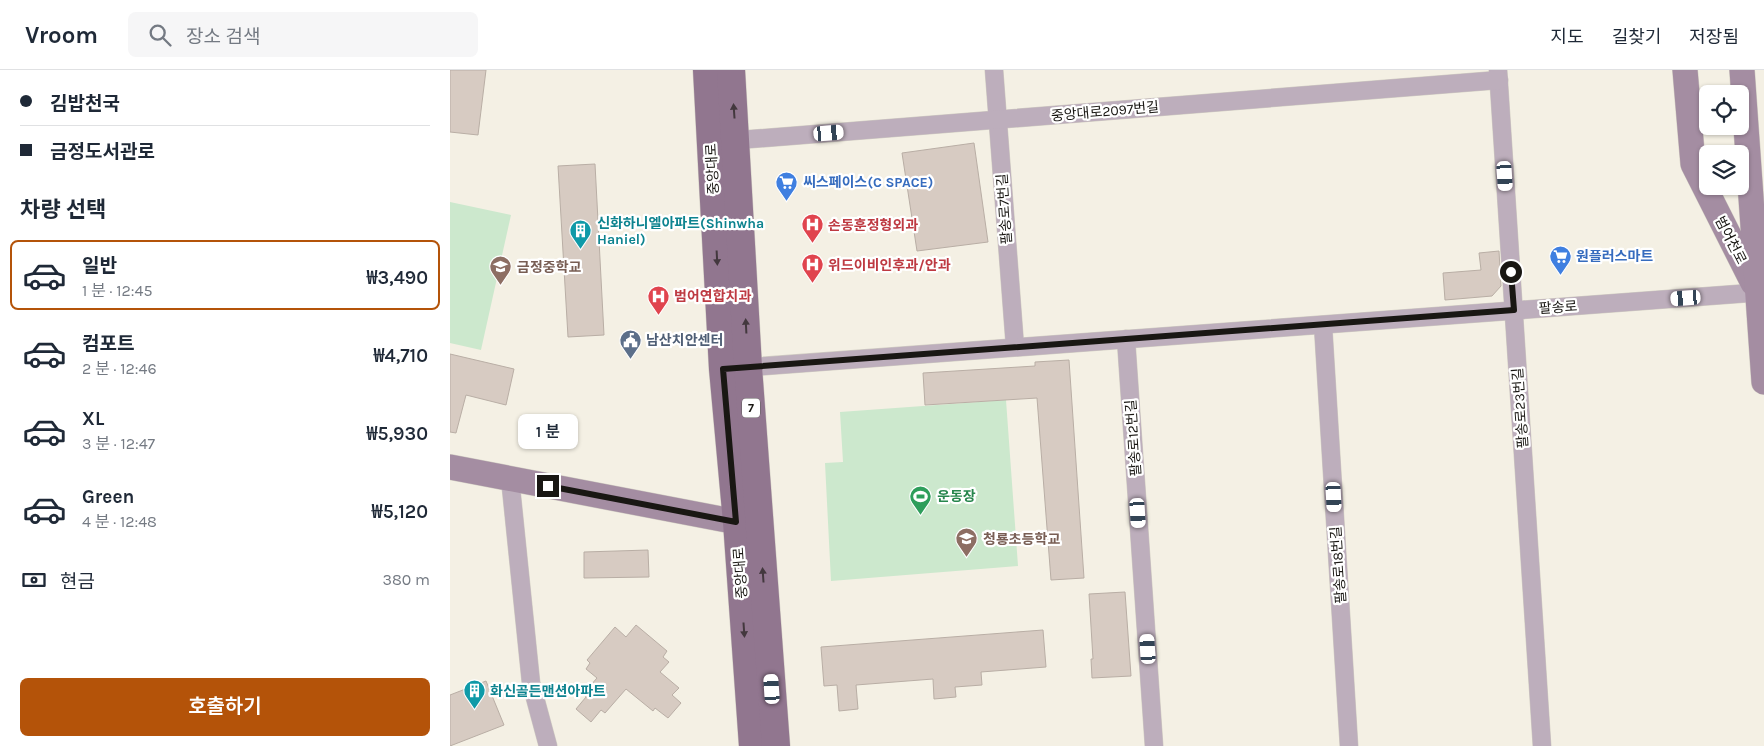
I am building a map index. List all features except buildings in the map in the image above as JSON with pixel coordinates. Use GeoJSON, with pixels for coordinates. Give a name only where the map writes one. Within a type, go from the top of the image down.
{"type":"FeatureCollection","features":[{"type":"Feature","properties":{"kind":"main road","name":"중앙대로"},"geometry":{"type":"LineString","coordinates":[[707,70],[723,142],[736,368],[776,746]]}},
{"type":"Feature","properties":{"kind":"main road","name":"중앙대로"},"geometry":{"type":"LineString","coordinates":[[723,142],[731,70]]}},
{"type":"Feature","properties":{"kind":"main road","name":"중앙대로"},"geometry":{"type":"LineString","coordinates":[[736,368],[736,522],[753,746]]}},
{"type":"Feature","properties":{"kind":"street","name":"팔송로7번길"},"geometry":{"type":"LineString","coordinates":[[994,70],[1015,347]]}},
{"type":"Feature","properties":{"kind":"street","name":"범어천로"},"geometry":{"type":"LineString","coordinates":[[1685,70],[1693,164],[1761,292]]}},
{"type":"Feature","properties":{"kind":"street"},"geometry":{"type":"LineString","coordinates":[[1742,70],[1761,292],[1764,382]]}},
{"type":"Feature","properties":{"kind":"street","name":"중앙대로2097번길"},"geometry":{"type":"LineString","coordinates":[[723,142],[998,120],[1498,75]]}},
{"type":"Feature","properties":{"kind":"street","name":"팔송로23번길"},"geometry":{"type":"LineString","coordinates":[[1498,75],[1542,746]]}},
{"type":"Feature","properties":{"kind":"street","name":"팔송로"},"geometry":{"type":"LineString","coordinates":[[736,368],[1761,292]]}},
{"type":"Feature","properties":{"kind":"street","name":"팔송로18번길"},"geometry":{"type":"LineString","coordinates":[[1323,324],[1349,746]]}},
{"type":"Feature","properties":{"kind":"street","name":"팔송로12번길"},"geometry":{"type":"LineString","coordinates":[[1126,339],[1154,746]]}},
{"type":"Feature","properties":{"kind":"street"},"geometry":{"type":"LineString","coordinates":[[450,467],[736,522]]}},
{"type":"Feature","properties":{"kind":"street"},"geometry":{"type":"LineString","coordinates":[[510,478],[531,683],[548,746]]}},
{"type":"Feature","properties":{"kind":"green space"},"geometry":{"type":"Polygon","coordinates":[[[450,202],[511,215],[481,350],[450,343],[450,202]]]}},
{"type":"Feature","properties":{"kind":"green space","name":"운동장"},"geometry":{"type":"Polygon","coordinates":[[[1006,400],[1018,566],[831,581],[825,463],[843,462],[840,412],[1006,400]]]}},
{"type":"Feature","properties":{"kind":"place","name":"씨스페이스(C SPACE)"},"geometry":{"type":"Point","coordinates":[787,201]}},
{"type":"Feature","properties":{"kind":"place","name":"손동훈정형외과"},"geometry":{"type":"Point","coordinates":[812,244]}},
{"type":"Feature","properties":{"kind":"place","name":"신화하니엘아파트(Shinwha Haniel)"},"geometry":{"type":"Point","coordinates":[581,250]}},
{"type":"Feature","properties":{"kind":"place","name":"원플러스마트"},"geometry":{"type":"Point","coordinates":[1560,275]}},
{"type":"Feature","properties":{"kind":"place","name":"위드이비인후과/안과"},"geometry":{"type":"Point","coordinates":[812,284]}},
{"type":"Feature","properties":{"kind":"place","name":"금정중학교"},"geometry":{"type":"Point","coordinates":[501,286]}},
{"type":"Feature","properties":{"kind":"place","name":"범어연합치과"},"geometry":{"type":"Point","coordinates":[658,315]}},
{"type":"Feature","properties":{"kind":"place","name":"남산치안센터"},"geometry":{"type":"Point","coordinates":[630,359]}},
{"type":"Feature","properties":{"kind":"place","name":"운동장"},"geometry":{"type":"Point","coordinates":[921,515]}},
{"type":"Feature","properties":{"kind":"place","name":"청룡초등학교"},"geometry":{"type":"Point","coordinates":[967,558]}},
{"type":"Feature","properties":{"kind":"place","name":"화신골든맨션아파트"},"geometry":{"type":"Point","coordinates":[474,710]}},
{"type":"Feature","properties":{"kind":"route"},"geometry":{"type":"LineString","coordinates":[[548,486],[736,522],[723,369],[1514,310],[1511,272]]}}]}
